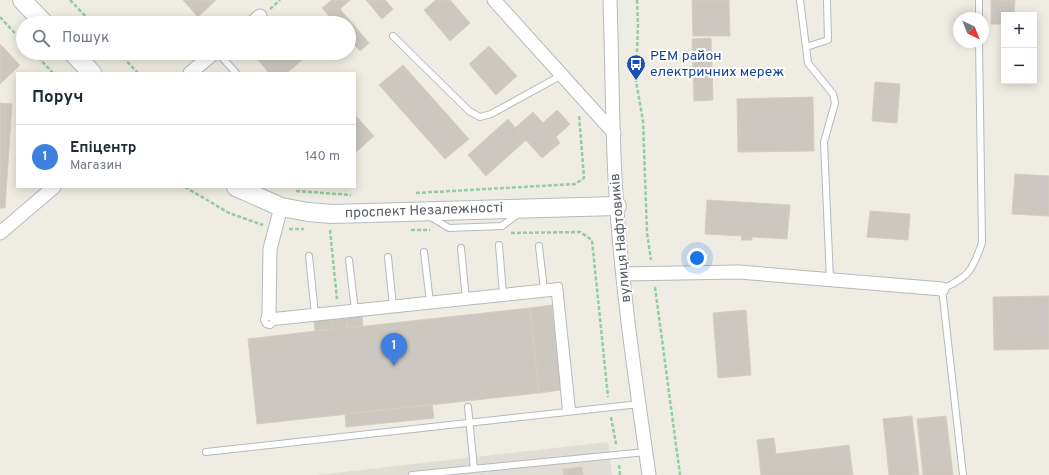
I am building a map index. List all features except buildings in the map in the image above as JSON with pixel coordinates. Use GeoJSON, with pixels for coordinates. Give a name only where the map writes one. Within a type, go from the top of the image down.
{"type":"FeatureCollection","features":[{"type":"Feature","properties":{"kind":"main road"},"geometry":{"type":"LineString","coordinates":[[22,0],[37,16]]}},
{"type":"Feature","properties":{"kind":"main road"},"geometry":{"type":"LineString","coordinates":[[80,60],[91,72]]}},
{"type":"Feature","properties":{"kind":"main road","name":"проспект Незалежності"},"geometry":{"type":"LineString","coordinates":[[240,188],[284,199],[308,212],[332,214],[618,206]]}},
{"type":"Feature","properties":{"kind":"street"},"geometry":{"type":"LineString","coordinates":[[494,0],[614,133]]}},
{"type":"Feature","properties":{"kind":"street","name":"вулиця Нафтовиків"},"geometry":{"type":"LineString","coordinates":[[610,0],[614,133],[623,274],[649,475]]}},
{"type":"Feature","properties":{"kind":"street"},"geometry":{"type":"LineString","coordinates":[[191,72],[206,60]]}},
{"type":"Feature","properties":{"kind":"street"},"geometry":{"type":"LineString","coordinates":[[0,233],[53,188]]}},
{"type":"Feature","properties":{"kind":"street"},"geometry":{"type":"LineString","coordinates":[[272,317],[270,249],[284,199]]}},
{"type":"Feature","properties":{"kind":"street"},"geometry":{"type":"LineString","coordinates":[[623,274],[739,272],[942,290]]}},
{"type":"Feature","properties":{"kind":"lane"},"geometry":{"type":"LineString","coordinates":[[800,0],[808,63],[833,94],[835,103],[824,142],[830,280]]}},
{"type":"Feature","properties":{"kind":"lane"},"geometry":{"type":"LineString","coordinates":[[806,47],[828,40],[827,0]]}},
{"type":"Feature","properties":{"kind":"lane"},"geometry":{"type":"LineString","coordinates":[[979,0],[979,12]]}},
{"type":"Feature","properties":{"kind":"lane"},"geometry":{"type":"LineString","coordinates":[[393,36],[469,111],[480,117],[491,114],[562,75]]}},
{"type":"Feature","properties":{"kind":"lane"},"geometry":{"type":"LineString","coordinates":[[963,475],[942,290],[958,282],[973,269],[982,243],[979,48]]}},
{"type":"Feature","properties":{"kind":"lane"},"geometry":{"type":"LineString","coordinates":[[224,60],[235,72]]}},
{"type":"Feature","properties":{"kind":"lane"},"geometry":{"type":"LineString","coordinates":[[499,245],[504,295]]}},
{"type":"Feature","properties":{"kind":"lane"},"geometry":{"type":"LineString","coordinates":[[539,246],[544,291]]}},
{"type":"Feature","properties":{"kind":"lane"},"geometry":{"type":"LineString","coordinates":[[461,248],[466,299]]}},
{"type":"Feature","properties":{"kind":"lane"},"geometry":{"type":"LineString","coordinates":[[424,252],[430,303]]}},
{"type":"Feature","properties":{"kind":"lane"},"geometry":{"type":"LineString","coordinates":[[310,256],[315,315]]}},
{"type":"Feature","properties":{"kind":"lane"},"geometry":{"type":"LineString","coordinates":[[388,257],[393,306]]}},
{"type":"Feature","properties":{"kind":"lane"},"geometry":{"type":"LineString","coordinates":[[350,260],[355,310]]}},
{"type":"Feature","properties":{"kind":"lane"},"geometry":{"type":"LineString","coordinates":[[272,317],[315,315],[544,291],[559,286],[557,292],[569,411]]}},
{"type":"Feature","properties":{"kind":"lane"},"geometry":{"type":"LineString","coordinates":[[315,315],[338,309],[355,310]]}},
{"type":"Feature","properties":{"kind":"lane"},"geometry":{"type":"LineString","coordinates":[[206,452],[639,404]]}},
{"type":"Feature","properties":{"kind":"lane"},"geometry":{"type":"LineString","coordinates":[[468,406],[474,469]]}},
{"type":"Feature","properties":{"kind":"lane"},"geometry":{"type":"LineString","coordinates":[[412,475],[646,452]]}},
{"type":"Feature","properties":{"kind":"path"},"geometry":{"type":"LineString","coordinates":[[70,0],[85,16]]}},
{"type":"Feature","properties":{"kind":"path"},"geometry":{"type":"LineString","coordinates":[[637,0],[638,24],[636,81],[643,121],[647,233],[680,475]]}},
{"type":"Feature","properties":{"kind":"path"},"geometry":{"type":"LineString","coordinates":[[0,17],[16,34]]}},
{"type":"Feature","properties":{"kind":"path"},"geometry":{"type":"LineString","coordinates":[[41,60],[52,72]]}},
{"type":"Feature","properties":{"kind":"path"},"geometry":{"type":"LineString","coordinates":[[126,60],[137,72]]}},
{"type":"Feature","properties":{"kind":"path"},"geometry":{"type":"LineString","coordinates":[[411,194],[575,184],[584,178]]}},
{"type":"Feature","properties":{"kind":"path"},"geometry":{"type":"LineString","coordinates":[[284,199],[356,196]]}},
{"type":"Feature","properties":{"kind":"path"},"geometry":{"type":"LineString","coordinates":[[330,230],[338,309]]}},
{"type":"Feature","properties":{"kind":"shaded area"},"geometry":{"type":"Polygon","coordinates":[[[608,442],[612,475],[317,475],[608,442]]]}},
{"type":"Feature","properties":{"kind":"place","name":"РЕМ район електричних мереж"},"geometry":{"type":"Point","coordinates":[636,81]}},
{"type":"Feature","properties":{"kind":"place","name":"Епіцентр"},"geometry":{"type":"Point","coordinates":[394,366]}}]}
